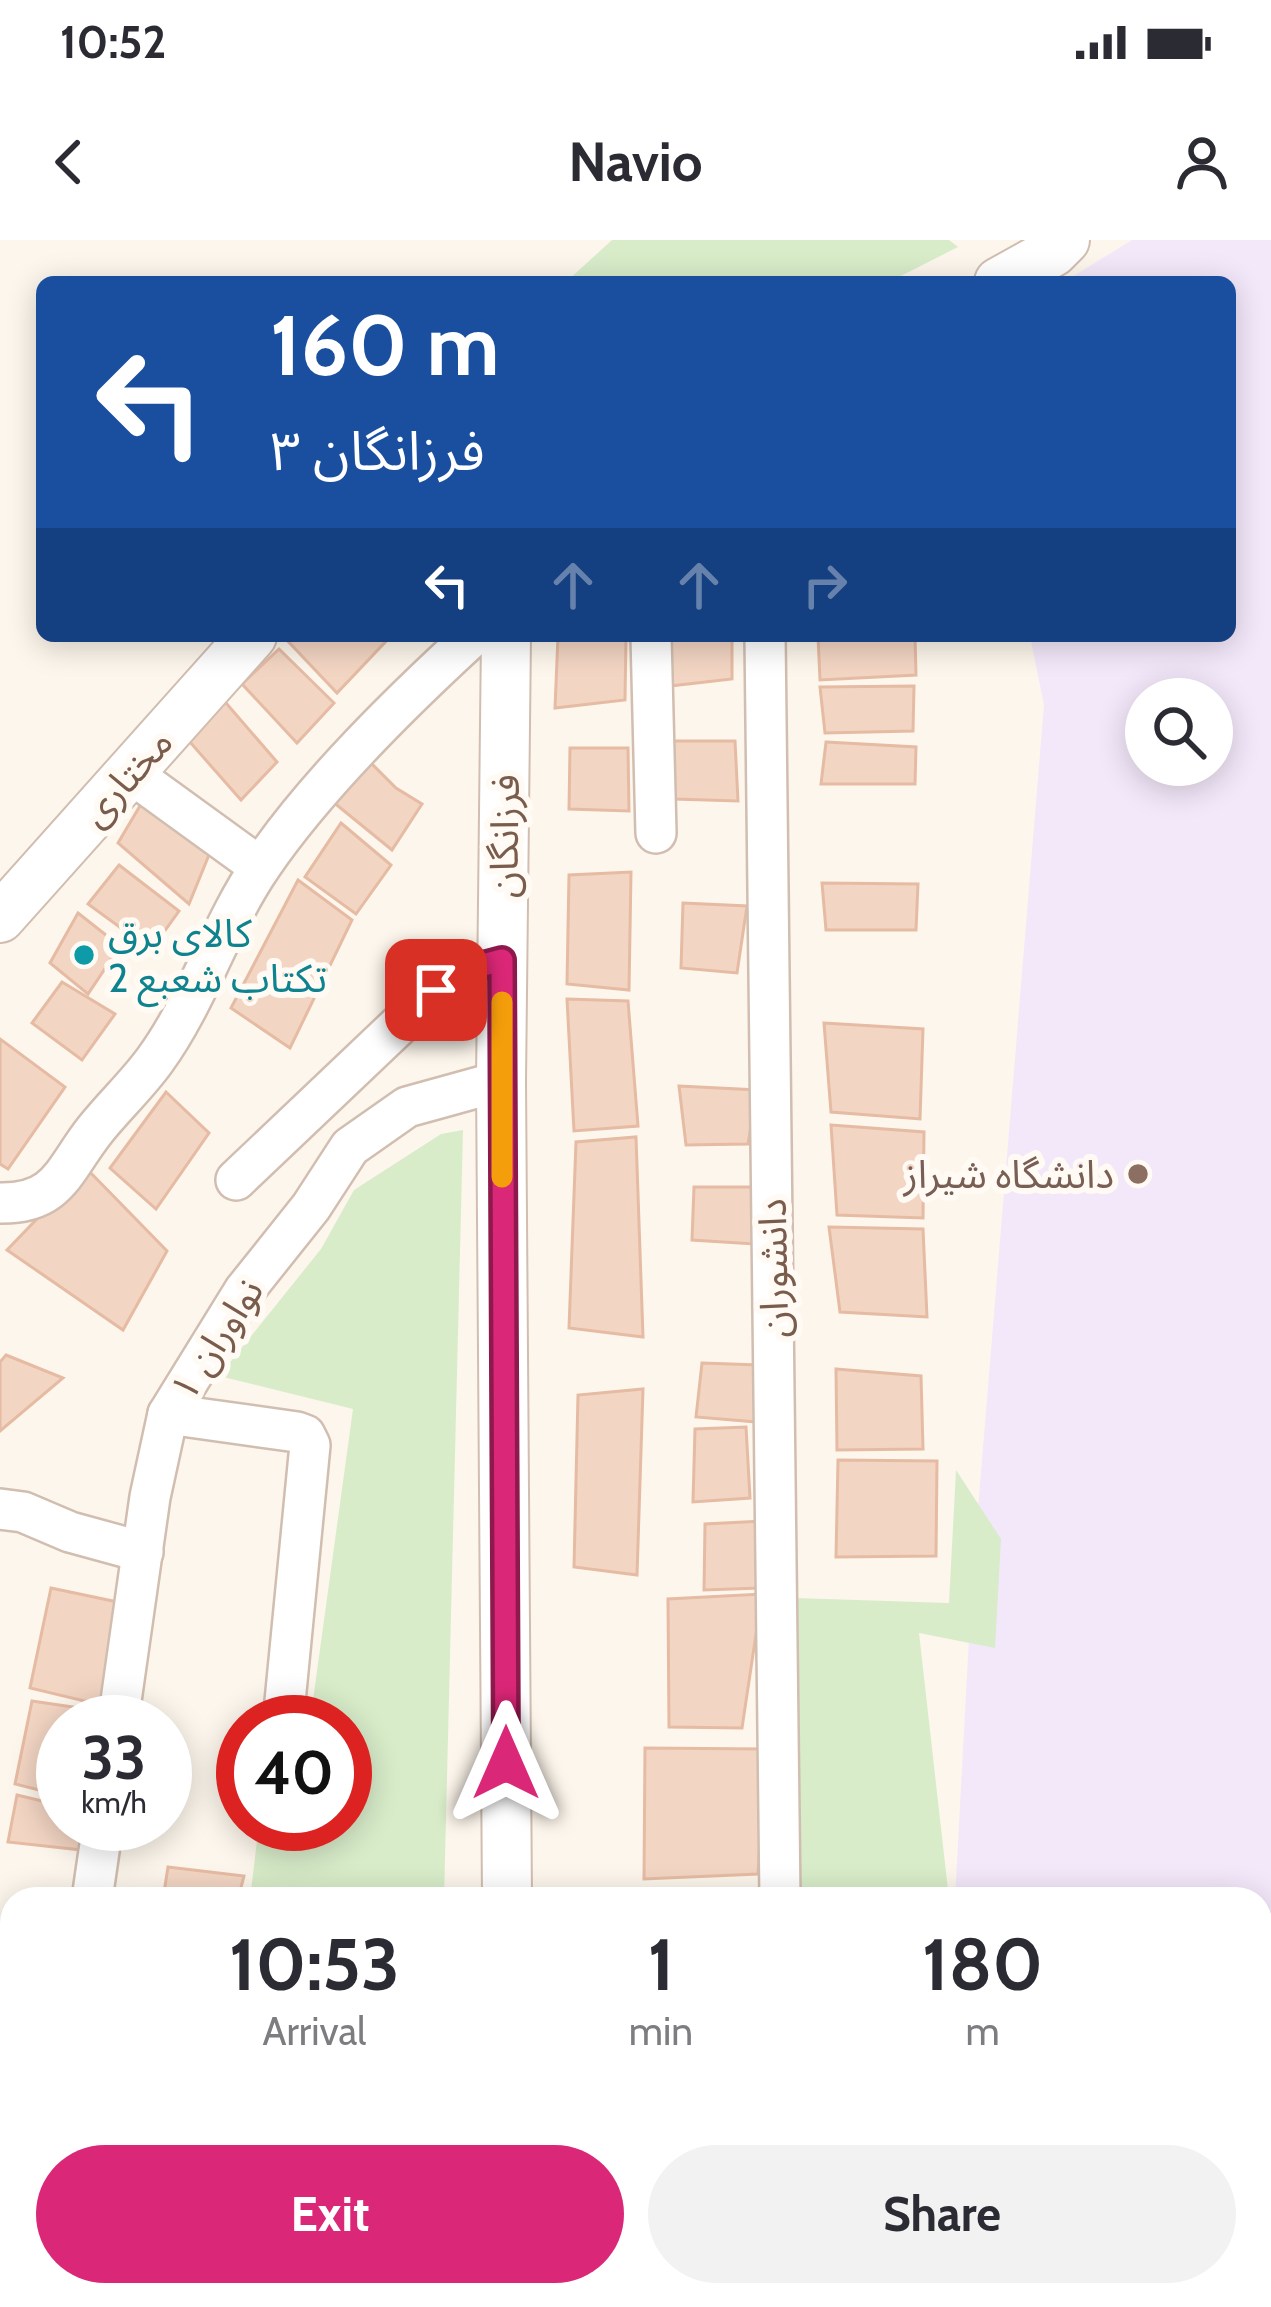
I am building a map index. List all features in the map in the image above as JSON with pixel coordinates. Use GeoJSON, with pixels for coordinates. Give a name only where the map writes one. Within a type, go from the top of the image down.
{"type":"FeatureCollection","features":[{"type":"Feature","properties":{"kind":"street"},"geometry":{"type":"LineString","coordinates":[[1010,276],[1065,240]]}},
{"type":"Feature","properties":{"kind":"street","name":"مختاری"},"geometry":{"type":"LineString","coordinates":[[0,918],[247,642]]}},
{"type":"Feature","properties":{"kind":"street"},"geometry":{"type":"LineString","coordinates":[[0,1203],[20,1203],[57,1187],[92,1133],[156,1058],[260,867],[306,808],[416,689],[467,642]]}},
{"type":"Feature","properties":{"kind":"street","name":"فرزانگان"},"geometry":{"type":"LineString","coordinates":[[506,642],[501,1081],[507,1887]]}},
{"type":"Feature","properties":{"kind":"street"},"geometry":{"type":"LineString","coordinates":[[651,642],[656,833]]}},
{"type":"Feature","properties":{"kind":"street","name":"دانشوران"},"geometry":{"type":"LineString","coordinates":[[765,642],[780,1887]]}},
{"type":"Feature","properties":{"kind":"street"},"geometry":{"type":"LineString","coordinates":[[129,772],[260,867]]}},
{"type":"Feature","properties":{"kind":"street"},"geometry":{"type":"LineString","coordinates":[[236,1180],[436,990],[468,969],[502,960]]}},
{"type":"Feature","properties":{"kind":"street","name":"نواوران ۱"},"geometry":{"type":"LineString","coordinates":[[122,1695],[168,1414],[244,1291],[311,1207],[350,1147],[407,1107],[501,1081]]}},
{"type":"Feature","properties":{"kind":"street"},"geometry":{"type":"LineString","coordinates":[[168,1414],[297,1432],[310,1445],[286,1695]]}},
{"type":"Feature","properties":{"kind":"street"},"geometry":{"type":"LineString","coordinates":[[0,1509],[143,1552]]}},
{"type":"Feature","properties":{"kind":"street"},"geometry":{"type":"LineString","coordinates":[[94,1887],[99,1851]]}},
{"type":"Feature","properties":{"kind":"shaded area","name":"دانشگاه شیراز"},"geometry":{"type":"Polygon","coordinates":[[[1132,240],[1271,240],[1271,1887],[956,1887],[972,1582],[1044,705],[1031,642],[1236,642],[1236,276],[1074,276],[1132,240]]]}},
{"type":"Feature","properties":{"kind":"green space"},"geometry":{"type":"Polygon","coordinates":[[[612,240],[949,240],[958,247],[901,276],[573,276],[612,240]]]}},
{"type":"Feature","properties":{"kind":"green space"},"geometry":{"type":"Polygon","coordinates":[[[463,1130],[444,1887],[251,1887],[256,1851],[372,1851],[372,1695],[314,1695],[353,1409],[219,1376],[321,1249],[354,1190],[441,1134],[463,1130]]]}},
{"type":"Feature","properties":{"kind":"green space"},"geometry":{"type":"Polygon","coordinates":[[[956,1470],[1001,1539],[995,1648],[919,1633],[948,1887],[799,1887],[795,1598],[949,1603],[956,1470]]]}},
{"type":"Feature","properties":{"kind":"building"},"geometry":{"type":"Polygon","coordinates":[[[289,642],[385,642],[337,693],[289,642]]]}},
{"type":"Feature","properties":{"kind":"building"},"geometry":{"type":"Polygon","coordinates":[[[558,642],[626,642],[625,700],[555,708],[558,642]]]}},
{"type":"Feature","properties":{"kind":"building"},"geometry":{"type":"Polygon","coordinates":[[[665,642],[732,642],[732,679],[670,686],[665,642]]]}},
{"type":"Feature","properties":{"kind":"building"},"geometry":{"type":"Polygon","coordinates":[[[818,642],[915,642],[916,675],[820,680],[818,642]]]}},
{"type":"Feature","properties":{"kind":"building"},"geometry":{"type":"Polygon","coordinates":[[[279,649],[334,703],[297,743],[242,684],[279,649]]]}},
{"type":"Feature","properties":{"kind":"building"},"geometry":{"type":"Polygon","coordinates":[[[914,686],[913,731],[825,733],[820,687],[914,686]]]}},
{"type":"Feature","properties":{"kind":"building"},"geometry":{"type":"Polygon","coordinates":[[[220,696],[277,762],[241,800],[189,741],[220,696]]]}},
{"type":"Feature","properties":{"kind":"building"},"geometry":{"type":"Polygon","coordinates":[[[670,741],[735,741],[738,801],[674,799],[670,741]]]}},
{"type":"Feature","properties":{"kind":"building"},"geometry":{"type":"Polygon","coordinates":[[[826,742],[916,747],[915,784],[821,784],[826,742]]]}},
{"type":"Feature","properties":{"kind":"building"},"geometry":{"type":"Polygon","coordinates":[[[570,748],[628,748],[629,811],[569,809],[570,748]]]}},
{"type":"Feature","properties":{"kind":"building"},"geometry":{"type":"Polygon","coordinates":[[[363,755],[396,788],[422,804],[392,850],[327,797],[363,755]]]}},
{"type":"Feature","properties":{"kind":"building"},"geometry":{"type":"Polygon","coordinates":[[[147,794],[211,850],[189,904],[118,843],[147,794]]]}},
{"type":"Feature","properties":{"kind":"building"},"geometry":{"type":"Polygon","coordinates":[[[341,823],[391,865],[356,914],[305,877],[341,823]]]}},
{"type":"Feature","properties":{"kind":"building"},"geometry":{"type":"Polygon","coordinates":[[[119,865],[179,911],[151,950],[88,904],[119,865]]]}},
{"type":"Feature","properties":{"kind":"building"},"geometry":{"type":"Polygon","coordinates":[[[631,872],[629,990],[567,984],[569,875],[631,872]]]}},
{"type":"Feature","properties":{"kind":"building"},"geometry":{"type":"Polygon","coordinates":[[[298,880],[352,920],[290,1048],[231,1008],[298,880]]]}},
{"type":"Feature","properties":{"kind":"building"},"geometry":{"type":"Polygon","coordinates":[[[822,883],[918,884],[916,930],[826,930],[822,883]]]}},
{"type":"Feature","properties":{"kind":"building"},"geometry":{"type":"Polygon","coordinates":[[[683,903],[747,906],[737,973],[681,968],[683,903]]]}},
{"type":"Feature","properties":{"kind":"building","name":"کالای برق تکتاب شعبع 2"},"geometry":{"type":"Polygon","coordinates":[[[78,913],[120,946],[88,994],[50,963],[78,913]]]}},
{"type":"Feature","properties":{"kind":"building"},"geometry":{"type":"Polygon","coordinates":[[[62,982],[115,1014],[82,1060],[32,1023],[62,982]]]}},
{"type":"Feature","properties":{"kind":"building"},"geometry":{"type":"Polygon","coordinates":[[[567,999],[628,1001],[638,1126],[574,1131],[567,999]]]}},
{"type":"Feature","properties":{"kind":"building"},"geometry":{"type":"Polygon","coordinates":[[[824,1023],[923,1029],[920,1119],[831,1112],[824,1023]]]}},
{"type":"Feature","properties":{"kind":"building"},"geometry":{"type":"Polygon","coordinates":[[[0,1039],[65,1087],[8,1169],[0,1164],[0,1039]]]}},
{"type":"Feature","properties":{"kind":"building"},"geometry":{"type":"Polygon","coordinates":[[[679,1086],[757,1090],[748,1144],[686,1145],[679,1086]]]}},
{"type":"Feature","properties":{"kind":"building"},"geometry":{"type":"Polygon","coordinates":[[[166,1092],[209,1133],[156,1209],[110,1168],[166,1092]]]}},
{"type":"Feature","properties":{"kind":"building"},"geometry":{"type":"Polygon","coordinates":[[[831,1125],[924,1132],[923,1218],[837,1215],[831,1125]]]}},
{"type":"Feature","properties":{"kind":"building"},"geometry":{"type":"Polygon","coordinates":[[[636,1137],[643,1337],[569,1328],[576,1142],[636,1137]]]}},
{"type":"Feature","properties":{"kind":"building"},"geometry":{"type":"Polygon","coordinates":[[[86,1168],[167,1251],[123,1330],[7,1250],[86,1168]]]}},
{"type":"Feature","properties":{"kind":"building"},"geometry":{"type":"Polygon","coordinates":[[[694,1187],[757,1187],[754,1244],[692,1240],[694,1187]]]}},
{"type":"Feature","properties":{"kind":"building"},"geometry":{"type":"Polygon","coordinates":[[[829,1227],[923,1229],[927,1317],[840,1312],[829,1227]]]}},
{"type":"Feature","properties":{"kind":"building"},"geometry":{"type":"Polygon","coordinates":[[[6,1355],[63,1378],[0,1431],[0,1362],[6,1355]]]}},
{"type":"Feature","properties":{"kind":"building"},"geometry":{"type":"Polygon","coordinates":[[[702,1363],[758,1365],[757,1422],[696,1417],[702,1363]]]}},
{"type":"Feature","properties":{"kind":"building"},"geometry":{"type":"Polygon","coordinates":[[[836,1369],[921,1376],[923,1449],[837,1450],[836,1369]]]}},
{"type":"Feature","properties":{"kind":"building"},"geometry":{"type":"Polygon","coordinates":[[[643,1389],[637,1575],[574,1567],[578,1395],[643,1389]]]}},
{"type":"Feature","properties":{"kind":"building"},"geometry":{"type":"Polygon","coordinates":[[[746,1427],[750,1498],[693,1502],[695,1429],[746,1427]]]}},
{"type":"Feature","properties":{"kind":"building"},"geometry":{"type":"Polygon","coordinates":[[[838,1460],[937,1461],[936,1556],[836,1557],[838,1460]]]}},
{"type":"Feature","properties":{"kind":"building"},"geometry":{"type":"Polygon","coordinates":[[[766,1521],[760,1588],[704,1590],[705,1524],[766,1521]]]}},
{"type":"Feature","properties":{"kind":"building"},"geometry":{"type":"Polygon","coordinates":[[[51,1588],[127,1604],[107,1695],[59,1695],[30,1688],[51,1588]]]}},
{"type":"Feature","properties":{"kind":"building"},"geometry":{"type":"Polygon","coordinates":[[[762,1594],[742,1728],[669,1727],[668,1599],[762,1594]]]}},
{"type":"Feature","properties":{"kind":"building"},"geometry":{"type":"Polygon","coordinates":[[[32,1701],[36,1702],[36,1789],[15,1784],[32,1701]]]}},
{"type":"Feature","properties":{"kind":"building"},"geometry":{"type":"Polygon","coordinates":[[[645,1748],[765,1749],[758,1874],[644,1879],[645,1748]]]}},
{"type":"Feature","properties":{"kind":"building"},"geometry":{"type":"Polygon","coordinates":[[[17,1795],[36,1800],[36,1845],[8,1842],[17,1795]]]}},
{"type":"Feature","properties":{"kind":"building"},"geometry":{"type":"Polygon","coordinates":[[[168,1867],[244,1876],[241,1887],[165,1887],[168,1867]]]}},
{"type":"Feature","properties":{"kind":"slow traffic"},"geometry":{"type":"LineString","coordinates":[[502,1002],[502,1177]]}},
{"type":"Feature","properties":{"kind":"place","name":"کالای برق تکتاب شعبع 2"},"geometry":{"type":"Point","coordinates":[84,955]}},
{"type":"Feature","properties":{"kind":"place","name":"دانشگاه شیراز"},"geometry":{"type":"Point","coordinates":[1138,1174]}},
{"type":"Feature","properties":{"kind":"route"},"geometry":{"type":"LineString","coordinates":[[436,990],[468,969],[502,960],[506,1763]]}}]}
